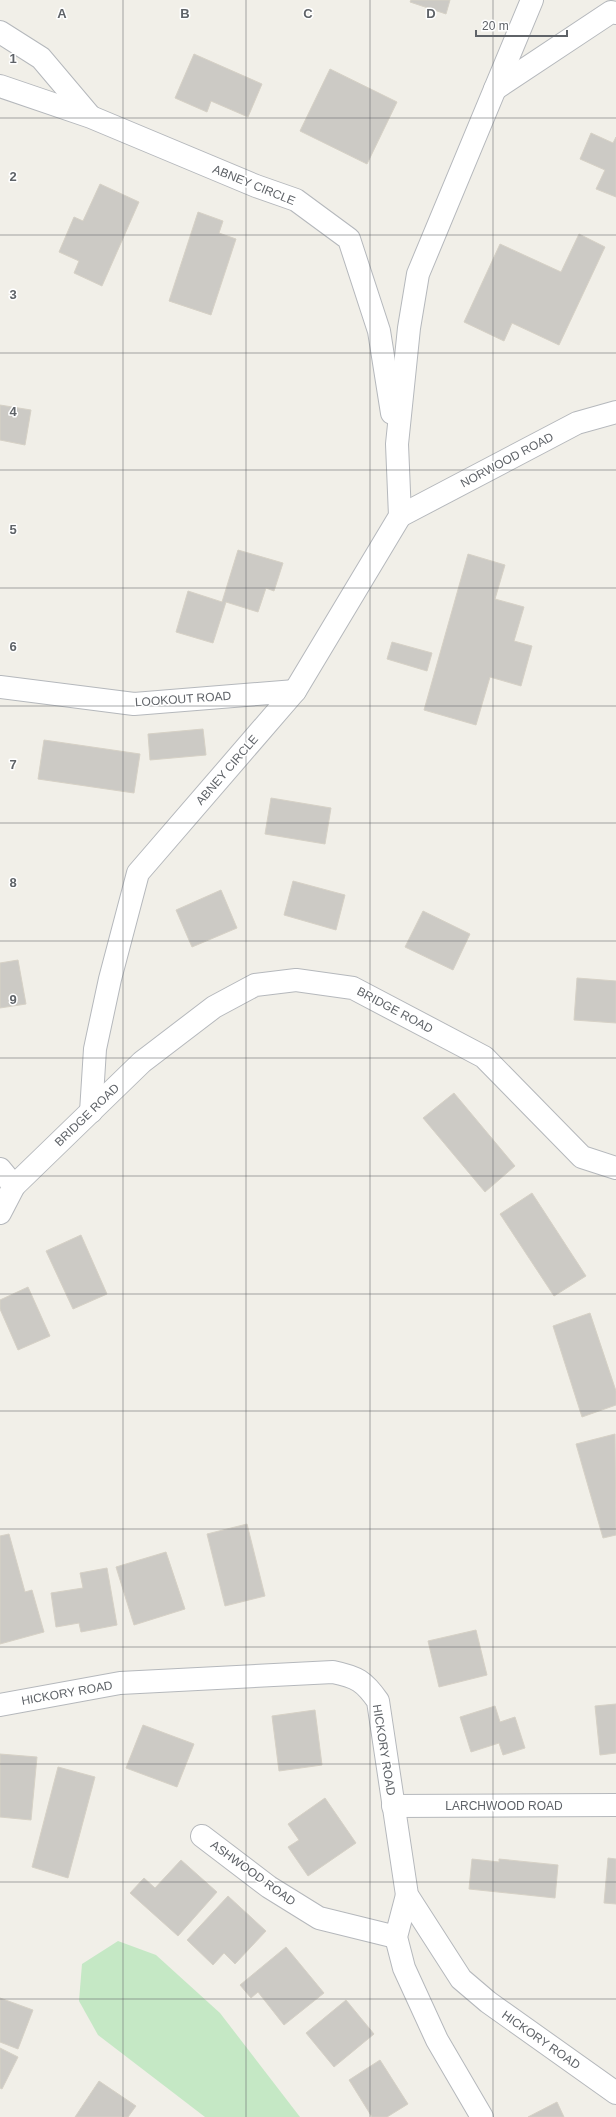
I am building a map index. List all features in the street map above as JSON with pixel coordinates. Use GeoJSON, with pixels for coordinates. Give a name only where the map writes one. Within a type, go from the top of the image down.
{"type":"FeatureCollection","features":[{"type":"Feature","properties":{"kind":"street","name":"ABNEY CIRCLE"},"geometry":{"type":"LineString","coordinates":[[397,444],[409,328],[418,274],[532,0]]}},
{"type":"Feature","properties":{"kind":"street"},"geometry":{"type":"LineString","coordinates":[[495,89],[611,12],[616,13]]}},
{"type":"Feature","properties":{"kind":"street"},"geometry":{"type":"LineString","coordinates":[[0,32],[41,58],[91,117]]}},
{"type":"Feature","properties":{"kind":"street","name":"ABNEY CIRCLE"},"geometry":{"type":"LineString","coordinates":[[0,86],[91,117],[249,183],[296,200],[349,239],[379,331],[397,444],[400,516],[296,691],[138,873],[110,979],[95,1049],[91,1112]]}},
{"type":"Feature","properties":{"kind":"street","name":"NORWOOD ROAD"},"geometry":{"type":"LineString","coordinates":[[400,516],[577,423],[616,412]]}},
{"type":"Feature","properties":{"kind":"street","name":"LOOKOUT ROAD"},"geometry":{"type":"LineString","coordinates":[[0,687],[134,704],[296,691]]}},
{"type":"Feature","properties":{"kind":"street","name":"BRIDGE ROAD"},"geometry":{"type":"LineString","coordinates":[[0,1213],[14,1186],[142,1062],[214,1007],[255,985],[296,980],[353,988],[484,1057],[582,1157],[616,1168]]}},
{"type":"Feature","properties":{"kind":"street"},"geometry":{"type":"LineString","coordinates":[[0,1169],[14,1186]]}},
{"type":"Feature","properties":{"kind":"street","name":"HICKORY ROAD"},"geometry":{"type":"LineString","coordinates":[[0,1705],[120,1683],[333,1672],[353,1676],[368,1686],[378,1701],[407,1895],[461,1979],[488,2002],[616,2093]]}},
{"type":"Feature","properties":{"kind":"street","name":"LARCHWOOD ROAD"},"geometry":{"type":"LineString","coordinates":[[393,1806],[616,1805]]}},
{"type":"Feature","properties":{"kind":"street","name":"ASHWOOD ROAD"},"geometry":{"type":"LineString","coordinates":[[202,1836],[270,1887],[319,1918],[396,1937]]}},
{"type":"Feature","properties":{"kind":"street"},"geometry":{"type":"LineString","coordinates":[[407,1895],[396,1937],[404,1968],[437,2040],[482,2117]]}},
{"type":"Feature","properties":{"kind":"green space"},"geometry":{"type":"Polygon","coordinates":[[[118,1941],[156,1955],[220,2013],[300,2117],[205,2117],[98,2035],[79,2001],[82,1964],[118,1941]]]}},
{"type":"Feature","properties":{"kind":"building"},"geometry":{"type":"Polygon","coordinates":[[[411,0],[450,0],[446,14],[410,2],[411,0]]]}},
{"type":"Feature","properties":{"kind":"building"},"geometry":{"type":"Polygon","coordinates":[[[194,54],[262,84],[248,117],[211,101],[207,112],[175,98],[194,54]]]}},
{"type":"Feature","properties":{"kind":"building"},"geometry":{"type":"Polygon","coordinates":[[[330,69],[397,102],[367,164],[300,131],[330,69]]]}},
{"type":"Feature","properties":{"kind":"building"},"geometry":{"type":"Polygon","coordinates":[[[591,133],[613,143],[616,137],[616,197],[596,189],[605,170],[580,159],[591,133]]]}},
{"type":"Feature","properties":{"kind":"building"},"geometry":{"type":"Polygon","coordinates":[[[100,184],[139,202],[102,286],[74,273],[79,261],[59,252],[74,217],[83,221],[100,184]]]}},
{"type":"Feature","properties":{"kind":"building"},"geometry":{"type":"Polygon","coordinates":[[[198,212],[223,221],[219,233],[236,239],[211,315],[169,301],[198,212]]]}},
{"type":"Feature","properties":{"kind":"building"},"geometry":{"type":"Polygon","coordinates":[[[579,234],[605,247],[559,345],[512,323],[504,341],[464,322],[500,244],[561,272],[579,234]]]}},
{"type":"Feature","properties":{"kind":"building"},"geometry":{"type":"Polygon","coordinates":[[[0,405],[31,410],[25,445],[0,440],[0,405]]]}},
{"type":"Feature","properties":{"kind":"building"},"geometry":{"type":"Polygon","coordinates":[[[238,550],[283,563],[274,591],[266,588],[258,612],[226,602],[213,643],[176,632],[188,591],[222,602],[238,550]]]}},
{"type":"Feature","properties":{"kind":"building"},"geometry":{"type":"Polygon","coordinates":[[[468,554],[505,565],[495,599],[524,607],[514,641],[532,646],[521,686],[490,677],[476,725],[424,710],[468,554]]]}},
{"type":"Feature","properties":{"kind":"building"},"geometry":{"type":"Polygon","coordinates":[[[392,642],[432,653],[427,671],[387,659],[392,642]]]}},
{"type":"Feature","properties":{"kind":"building"},"geometry":{"type":"Polygon","coordinates":[[[203,729],[206,755],[150,760],[148,734],[203,729]]]}},
{"type":"Feature","properties":{"kind":"building"},"geometry":{"type":"Polygon","coordinates":[[[44,740],[140,754],[134,793],[38,779],[44,740]]]}},
{"type":"Feature","properties":{"kind":"building"},"geometry":{"type":"Polygon","coordinates":[[[271,798],[331,808],[325,844],[265,834],[271,798]]]}},
{"type":"Feature","properties":{"kind":"building"},"geometry":{"type":"Polygon","coordinates":[[[293,881],[345,895],[336,930],[284,915],[293,881]]]}},
{"type":"Feature","properties":{"kind":"building"},"geometry":{"type":"Polygon","coordinates":[[[221,890],[237,928],[192,947],[176,910],[221,890]]]}},
{"type":"Feature","properties":{"kind":"building"},"geometry":{"type":"Polygon","coordinates":[[[423,911],[470,934],[453,970],[405,947],[423,911]]]}},
{"type":"Feature","properties":{"kind":"building"},"geometry":{"type":"Polygon","coordinates":[[[18,960],[26,1004],[0,1008],[0,963],[18,960]]]}},
{"type":"Feature","properties":{"kind":"building"},"geometry":{"type":"Polygon","coordinates":[[[577,978],[616,981],[616,1023],[574,1020],[577,978]]]}},
{"type":"Feature","properties":{"kind":"building"},"geometry":{"type":"Polygon","coordinates":[[[454,1093],[515,1166],[485,1192],[423,1118],[454,1093]]]}},
{"type":"Feature","properties":{"kind":"building"},"geometry":{"type":"Polygon","coordinates":[[[532,1193],[586,1276],[554,1296],[500,1214],[532,1193]]]}},
{"type":"Feature","properties":{"kind":"building"},"geometry":{"type":"Polygon","coordinates":[[[81,1235],[107,1294],[73,1309],[46,1251],[81,1235]]]}},
{"type":"Feature","properties":{"kind":"building"},"geometry":{"type":"Polygon","coordinates":[[[28,1287],[50,1336],[18,1350],[0,1309],[0,1300],[28,1287]]]}},
{"type":"Feature","properties":{"kind":"building"},"geometry":{"type":"Polygon","coordinates":[[[590,1313],[616,1391],[616,1405],[582,1417],[553,1326],[590,1313]]]}},
{"type":"Feature","properties":{"kind":"building"},"geometry":{"type":"Polygon","coordinates":[[[615,1434],[616,1535],[603,1538],[576,1444],[615,1434]]]}},
{"type":"Feature","properties":{"kind":"building"},"geometry":{"type":"Polygon","coordinates":[[[247,1524],[265,1596],[225,1606],[207,1534],[247,1524]]]}},
{"type":"Feature","properties":{"kind":"building"},"geometry":{"type":"Polygon","coordinates":[[[9,1534],[25,1592],[32,1590],[44,1632],[0,1644],[0,1536],[9,1534]]]}},
{"type":"Feature","properties":{"kind":"building"},"geometry":{"type":"Polygon","coordinates":[[[166,1552],[185,1609],[134,1625],[116,1567],[166,1552]]]}},
{"type":"Feature","properties":{"kind":"building"},"geometry":{"type":"Polygon","coordinates":[[[107,1568],[117,1625],[81,1632],[79,1623],[56,1627],[51,1593],[83,1588],[80,1573],[107,1568]]]}},
{"type":"Feature","properties":{"kind":"building"},"geometry":{"type":"Polygon","coordinates":[[[476,1630],[487,1675],[439,1687],[428,1641],[476,1630]]]}},
{"type":"Feature","properties":{"kind":"building"},"geometry":{"type":"Polygon","coordinates":[[[616,1704],[616,1753],[600,1755],[595,1706],[616,1704]]]}},
{"type":"Feature","properties":{"kind":"building"},"geometry":{"type":"Polygon","coordinates":[[[495,1706],[500,1722],[515,1717],[525,1748],[503,1755],[499,1743],[471,1752],[460,1717],[495,1706]]]}},
{"type":"Feature","properties":{"kind":"building"},"geometry":{"type":"Polygon","coordinates":[[[315,1710],[322,1765],[279,1771],[272,1716],[315,1710]]]}},
{"type":"Feature","properties":{"kind":"building"},"geometry":{"type":"Polygon","coordinates":[[[143,1725],[194,1744],[177,1787],[126,1768],[143,1725]]]}},
{"type":"Feature","properties":{"kind":"building"},"geometry":{"type":"Polygon","coordinates":[[[0,1754],[37,1757],[31,1820],[0,1817],[0,1754]]]}},
{"type":"Feature","properties":{"kind":"building"},"geometry":{"type":"Polygon","coordinates":[[[58,1767],[95,1777],[68,1878],[32,1867],[58,1767]]]}},
{"type":"Feature","properties":{"kind":"building"},"geometry":{"type":"Polygon","coordinates":[[[325,1798],[356,1843],[308,1876],[288,1847],[299,1840],[288,1824],[325,1798]]]}},
{"type":"Feature","properties":{"kind":"building"},"geometry":{"type":"Polygon","coordinates":[[[608,1858],[616,1859],[616,1904],[604,1903],[608,1858]]]}},
{"type":"Feature","properties":{"kind":"building"},"geometry":{"type":"Polygon","coordinates":[[[472,1859],[499,1862],[499,1859],[558,1865],[555,1898],[469,1889],[472,1859]]]}},
{"type":"Feature","properties":{"kind":"building"},"geometry":{"type":"Polygon","coordinates":[[[181,1860],[217,1892],[178,1936],[130,1893],[144,1878],[155,1888],[181,1860]]]}},
{"type":"Feature","properties":{"kind":"building"},"geometry":{"type":"Polygon","coordinates":[[[228,1896],[266,1931],[235,1964],[224,1953],[213,1965],[187,1940],[228,1896]]]}},
{"type":"Feature","properties":{"kind":"building"},"geometry":{"type":"Polygon","coordinates":[[[286,1947],[324,1993],[284,2025],[258,1992],[251,1998],[240,1985],[286,1947]]]}},
{"type":"Feature","properties":{"kind":"building"},"geometry":{"type":"Polygon","coordinates":[[[0,1998],[33,2010],[18,2049],[0,2042],[0,1998]]]}},
{"type":"Feature","properties":{"kind":"building"},"geometry":{"type":"Polygon","coordinates":[[[346,2000],[374,2034],[334,2067],[306,2033],[346,2000]]]}},
{"type":"Feature","properties":{"kind":"building"},"geometry":{"type":"Polygon","coordinates":[[[0,2048],[18,2057],[2,2089],[0,2088],[0,2048]]]}},
{"type":"Feature","properties":{"kind":"building"},"geometry":{"type":"Polygon","coordinates":[[[380,2060],[408,2104],[387,2117],[372,2117],[349,2080],[380,2060]]]}},
{"type":"Feature","properties":{"kind":"building"},"geometry":{"type":"Polygon","coordinates":[[[99,2081],[136,2106],[128,2117],[75,2117],[99,2081]]]}},
{"type":"Feature","properties":{"kind":"building"},"geometry":{"type":"Polygon","coordinates":[[[557,2102],[564,2117],[528,2117],[557,2102]]]}}]}
